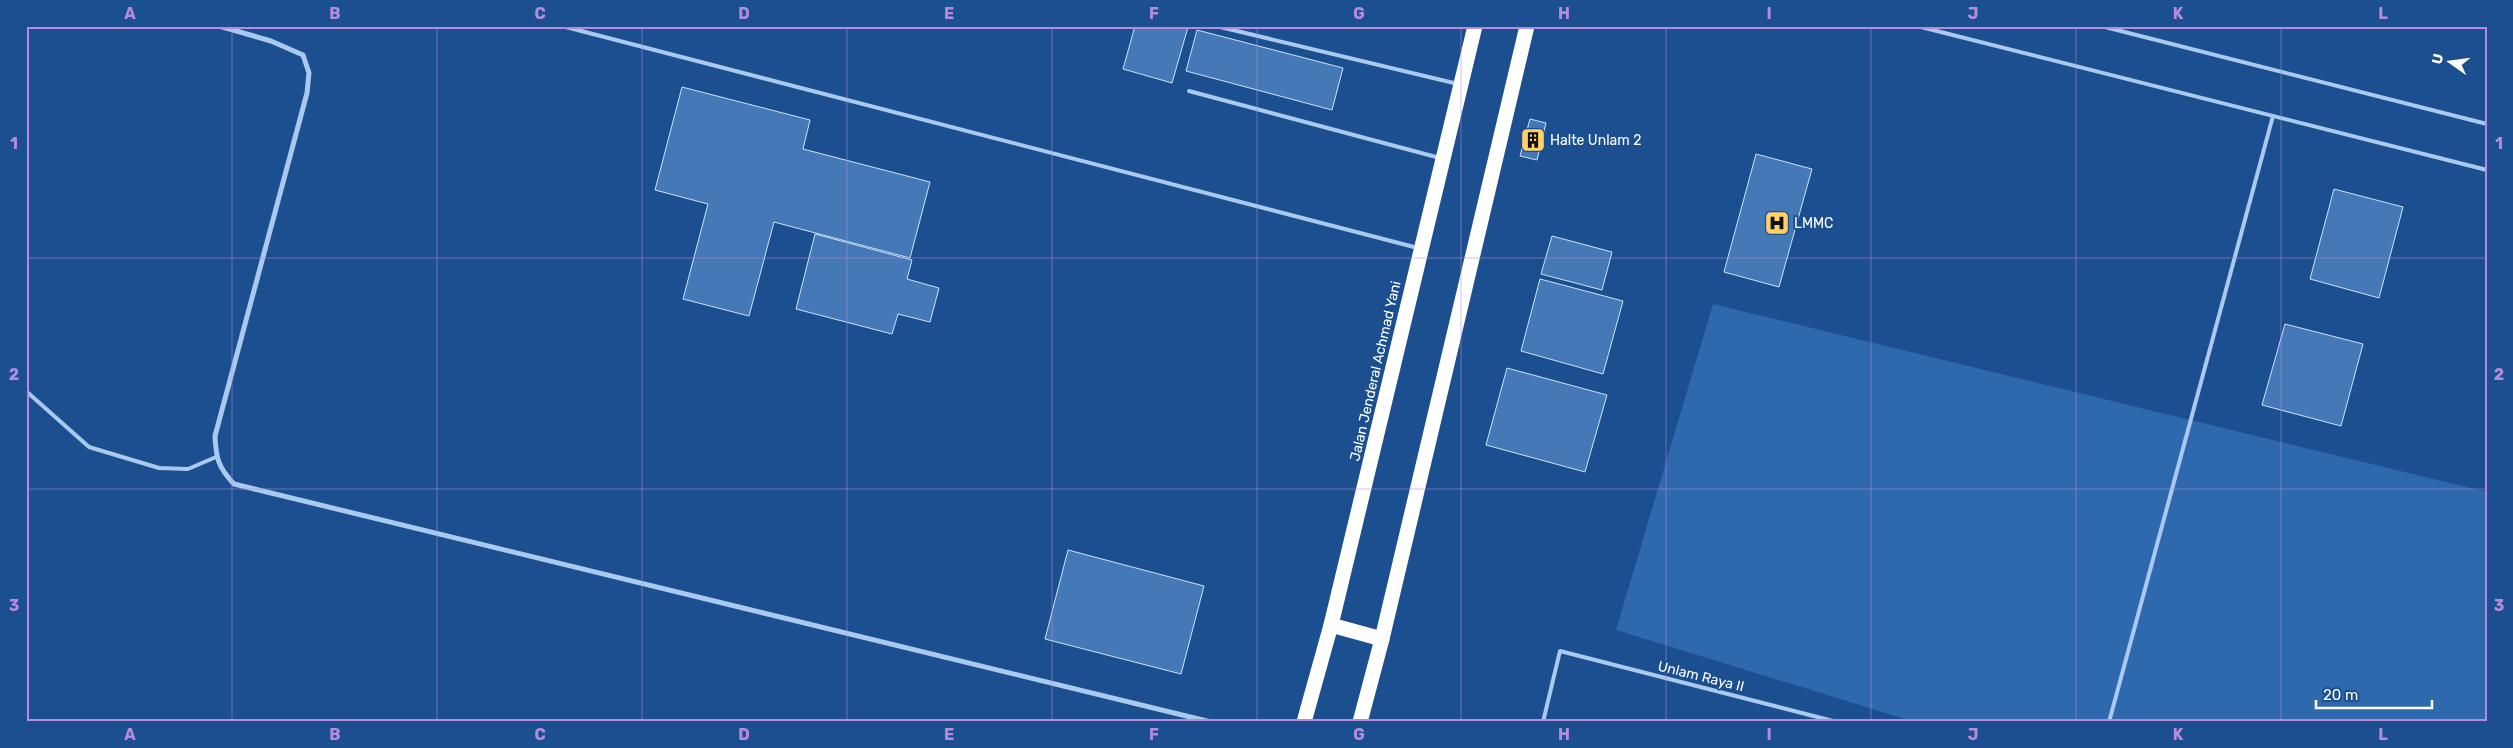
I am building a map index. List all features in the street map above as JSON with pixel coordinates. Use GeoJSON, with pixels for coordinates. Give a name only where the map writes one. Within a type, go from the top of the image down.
{"type":"FeatureCollection","features":[{"type":"Feature","properties":{"kind":"highway","name":"Jalan Jenderal Achmad Yani"},"geometry":{"type":"LineString","coordinates":[[1304,722],[1331,625],[1475,26]]}},
{"type":"Feature","properties":{"kind":"highway"},"geometry":{"type":"LineString","coordinates":[[1360,722],[1382,639],[1527,26]]}},
{"type":"Feature","properties":{"kind":"highway"},"geometry":{"type":"LineString","coordinates":[[1331,625],[1382,639]]}},
{"type":"Feature","properties":{"kind":"street"},"geometry":{"type":"LineString","coordinates":[[220,26],[271,41],[303,55],[309,73],[307,93],[215,436],[216,456],[222,471],[234,484],[1211,722]]}},
{"type":"Feature","properties":{"kind":"lane"},"geometry":{"type":"LineString","coordinates":[[562,26],[1420,249]]}},
{"type":"Feature","properties":{"kind":"lane"},"geometry":{"type":"LineString","coordinates":[[1216,26],[1460,84]]}},
{"type":"Feature","properties":{"kind":"lane"},"geometry":{"type":"LineString","coordinates":[[1917,26],[2487,170]]}},
{"type":"Feature","properties":{"kind":"lane"},"geometry":{"type":"LineString","coordinates":[[2101,26],[2487,124]]}},
{"type":"Feature","properties":{"kind":"lane"},"geometry":{"type":"LineString","coordinates":[[1189,91],[1442,158]]}},
{"type":"Feature","properties":{"kind":"lane"},"geometry":{"type":"LineString","coordinates":[[2109,722],[2273,116]]}},
{"type":"Feature","properties":{"kind":"lane"},"geometry":{"type":"LineString","coordinates":[[26,391],[88,447],[160,468],[188,469],[216,456]]}},
{"type":"Feature","properties":{"kind":"lane","name":"Unlam Raya II"},"geometry":{"type":"LineString","coordinates":[[1543,722],[1560,651],[1837,722]]}},
{"type":"Feature","properties":{"kind":"shaded area"},"geometry":{"type":"Polygon","coordinates":[[[1713,304],[2487,492],[2487,722],[1915,722],[1616,630],[1713,304]]]}},
{"type":"Feature","properties":{"kind":"building"},"geometry":{"type":"Polygon","coordinates":[[[1135,26],[1188,27],[1172,83],[1123,69],[1135,26]]]}},
{"type":"Feature","properties":{"kind":"building"},"geometry":{"type":"Polygon","coordinates":[[[1197,30],[1343,68],[1332,110],[1186,71],[1197,30]]]}},
{"type":"Feature","properties":{"kind":"building"},"geometry":{"type":"Polygon","coordinates":[[[682,87],[810,120],[803,149],[930,182],[910,258],[774,222],[749,316],[683,299],[708,204],[655,190],[682,87]]]}},
{"type":"Feature","properties":{"kind":"building","name":"Halte Unlam 2"},"geometry":{"type":"Polygon","coordinates":[[[1530,119],[1546,123],[1537,160],[1520,156],[1530,119]]]}},
{"type":"Feature","properties":{"kind":"building"},"geometry":{"type":"Polygon","coordinates":[[[1756,154],[1812,169],[1779,287],[1724,272],[1756,154]]]}},
{"type":"Feature","properties":{"kind":"building"},"geometry":{"type":"Polygon","coordinates":[[[2334,189],[2403,207],[2379,298],[2310,279],[2334,189]]]}},
{"type":"Feature","properties":{"kind":"building"},"geometry":{"type":"Polygon","coordinates":[[[815,234],[912,260],[907,279],[939,288],[930,322],[898,314],[892,334],[796,309],[815,234]]]}},
{"type":"Feature","properties":{"kind":"building"},"geometry":{"type":"Polygon","coordinates":[[[1552,236],[1612,252],[1602,290],[1541,274],[1552,236]]]}},
{"type":"Feature","properties":{"kind":"building"},"geometry":{"type":"Polygon","coordinates":[[[1540,279],[1623,301],[1603,374],[1521,351],[1540,279]]]}},
{"type":"Feature","properties":{"kind":"building"},"geometry":{"type":"Polygon","coordinates":[[[2285,324],[2363,344],[2341,426],[2262,405],[2285,324]]]}},
{"type":"Feature","properties":{"kind":"building"},"geometry":{"type":"Polygon","coordinates":[[[1507,368],[1607,395],[1585,472],[1486,445],[1507,368]]]}},
{"type":"Feature","properties":{"kind":"building"},"geometry":{"type":"Polygon","coordinates":[[[1068,550],[1204,586],[1181,674],[1045,639],[1068,550]]]}},
{"type":"Feature","properties":{"kind":"place","name":"Halte Unlam 2"},"geometry":{"type":"Point","coordinates":[1533,140]}},
{"type":"Feature","properties":{"kind":"place","name":"LMMC"},"geometry":{"type":"Point","coordinates":[1777,223]}}]}
